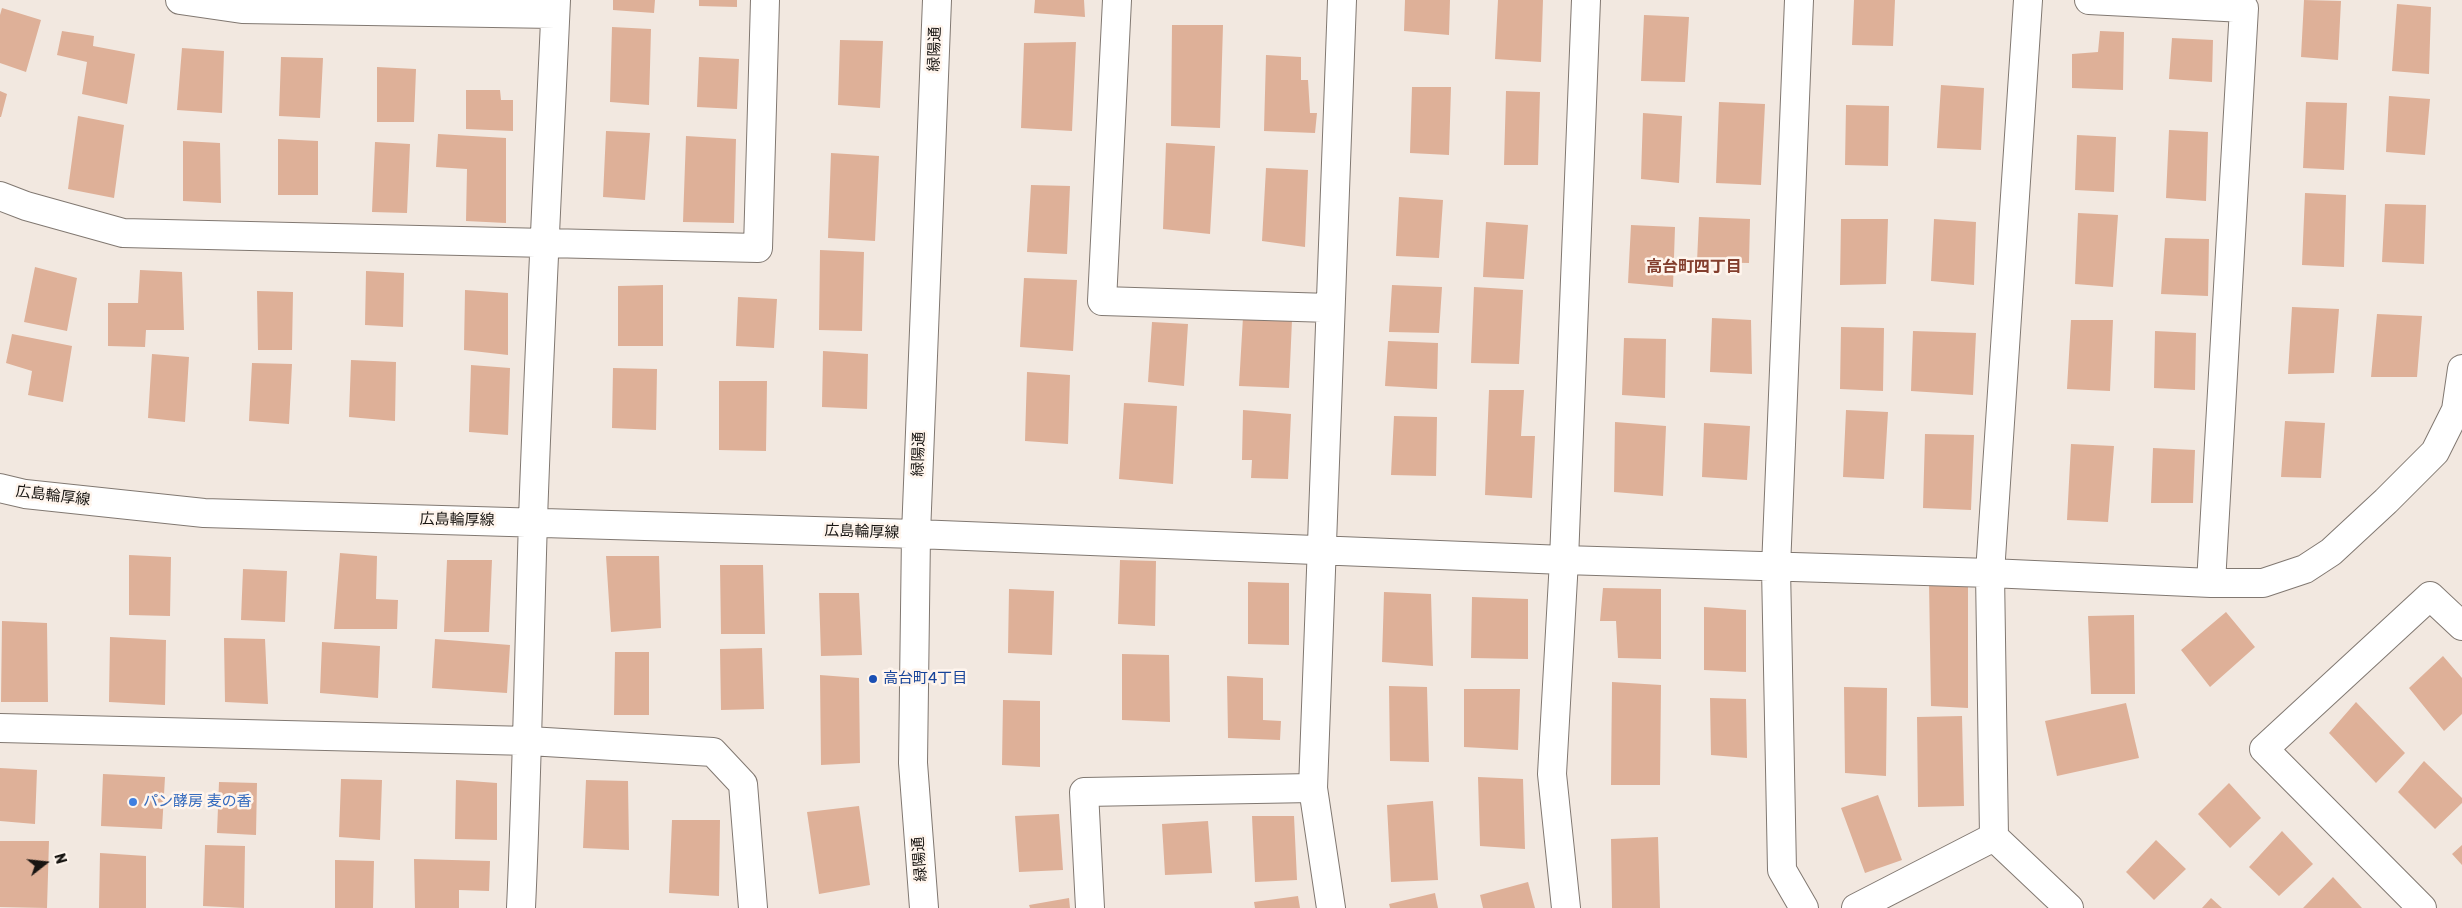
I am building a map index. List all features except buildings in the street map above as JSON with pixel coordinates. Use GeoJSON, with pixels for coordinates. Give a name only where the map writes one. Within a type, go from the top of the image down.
{"type":"FeatureCollection","features":[{"type":"Feature","properties":{"kind":"street"},"geometry":{"type":"LineString","coordinates":[[180,0],[242,9],[556,7],[533,522],[529,741],[521,908]]}},
{"type":"Feature","properties":{"kind":"street"},"geometry":{"type":"LineString","coordinates":[[0,196],[26,206],[123,233],[758,248],[765,0]]}},
{"type":"Feature","properties":{"kind":"street","name":"緑陽通"},"geometry":{"type":"LineString","coordinates":[[924,908],[913,763],[916,534],[937,0]]}},
{"type":"Feature","properties":{"kind":"street"},"geometry":{"type":"LineString","coordinates":[[1118,0],[1102,301],[1330,308]]}},
{"type":"Feature","properties":{"kind":"street"},"geometry":{"type":"LineString","coordinates":[[1330,908],[1313,788],[1342,0]]}},
{"type":"Feature","properties":{"kind":"street"},"geometry":{"type":"LineString","coordinates":[[1566,908],[1552,774],[1564,560],[1586,0]]}},
{"type":"Feature","properties":{"kind":"street"},"geometry":{"type":"LineString","coordinates":[[1799,0],[1776,568],[1782,870],[1804,908]]}},
{"type":"Feature","properties":{"kind":"street"},"geometry":{"type":"LineString","coordinates":[[2028,0],[1990,573],[1994,837],[2069,908]]}},
{"type":"Feature","properties":{"kind":"street"},"geometry":{"type":"LineString","coordinates":[[2089,0],[2244,8],[2211,583]]}},
{"type":"Feature","properties":{"kind":"street","name":"広島輪厚線"},"geometry":{"type":"LineString","coordinates":[[0,488],[25,494],[204,513],[916,534],[1776,568],[1990,573],[2211,583],[2263,582],[2305,569],[2331,552],[2435,452],[2456,410],[2462,369]]}},
{"type":"Feature","properties":{"kind":"street"},"geometry":{"type":"LineString","coordinates":[[2422,908],[2264,749],[2430,596],[2462,626]]}},
{"type":"Feature","properties":{"kind":"street"},"geometry":{"type":"LineString","coordinates":[[0,728],[529,741],[713,752],[743,784],[753,908]]}},
{"type":"Feature","properties":{"kind":"street"},"geometry":{"type":"LineString","coordinates":[[1090,908],[1084,792],[1313,788]]}},
{"type":"Feature","properties":{"kind":"street"},"geometry":{"type":"LineString","coordinates":[[1856,908],[1994,837]]}},
{"type":"Feature","properties":{"kind":"place","name":"高台町4丁目"},"geometry":{"type":"Point","coordinates":[873,679]}},
{"type":"Feature","properties":{"kind":"place","name":"パン酵房 麦の香"},"geometry":{"type":"Point","coordinates":[133,802]}},
{"type":"Feature","properties":{"kind":"district","name":"高台町四丁目"},"geometry":{"type":"Point","coordinates":[1694,267]}}]}
